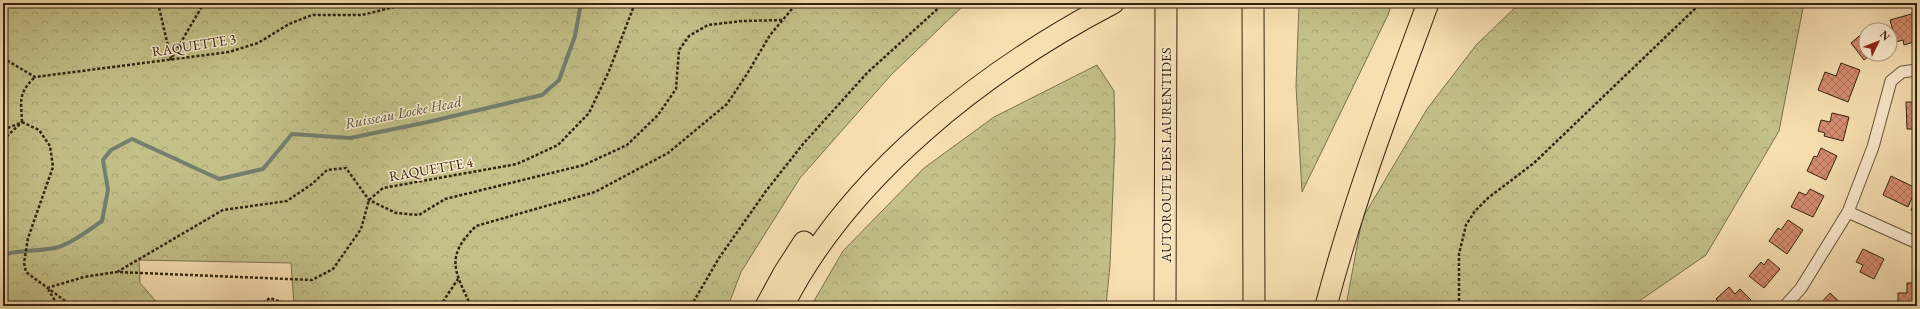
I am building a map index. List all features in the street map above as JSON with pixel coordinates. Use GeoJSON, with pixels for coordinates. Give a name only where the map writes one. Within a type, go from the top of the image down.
{"type":"FeatureCollection","features":[{"type":"Feature","properties":{"kind":"highway"},"geometry":{"type":"LineString","coordinates":[[766,306],[784,273],[806,239],[842,193],[870,164],[915,122],[960,84],[1023,40],[1083,3]]}},
{"type":"Feature","properties":{"kind":"highway"},"geometry":{"type":"LineString","coordinates":[[783,306],[805,266],[842,214],[859,194],[911,144],[998,74],[1044,42],[1113,3]]}},
{"type":"Feature","properties":{"kind":"highway","name":"AUTOROUTE DES LAURENTIDES"},"geometry":{"type":"LineString","coordinates":[[1165,306],[1166,3]]}},
{"type":"Feature","properties":{"kind":"highway"},"geometry":{"type":"LineString","coordinates":[[1253,3],[1254,306]]}},
{"type":"Feature","properties":{"kind":"highway"},"geometry":{"type":"LineString","coordinates":[[1326,306],[1348,228],[1365,176],[1428,3]]}},
{"type":"Feature","properties":{"kind":"highway"},"geometry":{"type":"LineString","coordinates":[[1160,306],[1165,282]]}},
{"type":"Feature","properties":{"kind":"street"},"geometry":{"type":"LineString","coordinates":[[1785,306],[1801,288],[1848,212],[1873,148],[1891,82],[1902,72],[1917,70]]}},
{"type":"Feature","properties":{"kind":"street"},"geometry":{"type":"LineString","coordinates":[[1848,212],[1917,243]]}},
{"type":"Feature","properties":{"kind":"path"},"geometry":{"type":"LineString","coordinates":[[158,3],[172,59]]}},
{"type":"Feature","properties":{"kind":"path"},"geometry":{"type":"LineString","coordinates":[[172,59],[204,3]]}},
{"type":"Feature","properties":{"kind":"path","name":"RAQUETTE 3"},"geometry":{"type":"LineString","coordinates":[[35,77],[229,52],[258,43],[289,24],[312,15],[362,15],[410,3]]}},
{"type":"Feature","properties":{"kind":"path","name":"RAQUETTE 4"},"geometry":{"type":"LineString","coordinates":[[369,200],[383,188],[517,164],[558,145],[589,113],[609,71],[635,3]]}},
{"type":"Feature","properties":{"kind":"path"},"geometry":{"type":"LineString","coordinates":[[471,306],[458,279],[455,255],[462,240],[476,226],[595,192],[668,153],[727,104],[770,35],[796,3]]}},
{"type":"Feature","properties":{"kind":"path"},"geometry":{"type":"LineString","coordinates":[[692,306],[719,258],[766,191],[803,144],[867,72],[944,3]]}},
{"type":"Feature","properties":{"kind":"path"},"geometry":{"type":"LineString","coordinates":[[1459,306],[1459,254],[1466,225],[1475,211],[1488,198],[1534,163],[1701,3]]}},
{"type":"Feature","properties":{"kind":"path"},"geometry":{"type":"LineString","coordinates":[[117,272],[223,210],[287,201],[312,184],[327,170],[346,168],[369,200],[396,213],[419,215],[446,199],[584,165],[627,144],[658,115],[676,89],[679,50],[689,36],[708,25],[742,21],[783,20]]}},
{"type":"Feature","properties":{"kind":"path"},"geometry":{"type":"LineString","coordinates":[[3,58],[35,77],[24,86],[21,102],[22,122],[3,140]]}},
{"type":"Feature","properties":{"kind":"path"},"geometry":{"type":"LineString","coordinates":[[3,130],[22,122],[39,130],[50,146],[54,167],[28,238],[24,263],[26,272],[72,306]]}},
{"type":"Feature","properties":{"kind":"path"},"geometry":{"type":"LineString","coordinates":[[47,288],[84,277],[117,272],[312,280],[334,269],[361,228],[369,200]]}},
{"type":"Feature","properties":{"kind":"path"},"geometry":{"type":"LineString","coordinates":[[440,306],[458,279]]}},
{"type":"Feature","properties":{"kind":"path"},"geometry":{"type":"LineString","coordinates":[[47,288],[58,306]]}},
{"type":"Feature","properties":{"kind":"path"},"geometry":{"type":"LineString","coordinates":[[260,306],[270,298],[287,304],[288,306]]}},
{"type":"Feature","properties":{"kind":"green space"},"geometry":{"type":"Polygon","coordinates":[[[3,3],[966,3],[891,75],[800,178],[741,272],[728,306],[294,306],[291,263],[139,260],[140,283],[160,306],[3,306],[3,3]]]}},
{"type":"Feature","properties":{"kind":"green space"},"geometry":{"type":"Polygon","coordinates":[[[1299,3],[1392,3],[1388,15],[1302,192],[1296,86],[1299,3]]]}},
{"type":"Feature","properties":{"kind":"green space"},"geometry":{"type":"Polygon","coordinates":[[[1520,3],[1804,3],[1779,131],[1706,255],[1632,306],[1346,306],[1362,219],[1427,109],[1477,44],[1520,3]]]}},
{"type":"Feature","properties":{"kind":"green space"},"geometry":{"type":"Polygon","coordinates":[[[1097,65],[1114,91],[1115,138],[1110,265],[1106,306],[811,306],[843,251],[924,168],[994,117],[1097,65]]]}},
{"type":"Feature","properties":{"kind":"building"},"geometry":{"type":"Polygon","coordinates":[[[1915,13],[1917,41],[1904,45],[1903,40],[1898,41],[1898,22],[1891,22],[1890,20],[1915,13]]]}},
{"type":"Feature","properties":{"kind":"building"},"geometry":{"type":"Polygon","coordinates":[[[1858,37],[1858,52],[1851,43],[1858,37]]]}},
{"type":"Feature","properties":{"kind":"building"},"geometry":{"type":"Polygon","coordinates":[[[1841,63],[1860,70],[1848,102],[1818,90],[1825,72],[1836,76],[1841,63]]]}},
{"type":"Feature","properties":{"kind":"building"},"geometry":{"type":"Polygon","coordinates":[[[1916,97],[1917,129],[1907,129],[1906,102],[1916,102],[1916,97]]]}},
{"type":"Feature","properties":{"kind":"building"},"geometry":{"type":"Polygon","coordinates":[[[1832,113],[1849,117],[1843,141],[1824,136],[1825,133],[1818,131],[1821,120],[1830,122],[1832,113]]]}},
{"type":"Feature","properties":{"kind":"building"},"geometry":{"type":"Polygon","coordinates":[[[1821,148],[1837,156],[1826,180],[1807,171],[1814,156],[1817,157],[1821,148]]]}},
{"type":"Feature","properties":{"kind":"building"},"geometry":{"type":"Polygon","coordinates":[[[1891,176],[1916,188],[1908,207],[1883,195],[1891,176]]]}},
{"type":"Feature","properties":{"kind":"building"},"geometry":{"type":"Polygon","coordinates":[[[1810,189],[1824,196],[1813,217],[1791,207],[1799,192],[1806,195],[1810,189]]]}},
{"type":"Feature","properties":{"kind":"building"},"geometry":{"type":"Polygon","coordinates":[[[1917,199],[1917,213],[1911,210],[1917,199]]]}},
{"type":"Feature","properties":{"kind":"building"},"geometry":{"type":"Polygon","coordinates":[[[1788,220],[1803,230],[1787,254],[1769,241],[1778,228],[1781,230],[1788,220]]]}},
{"type":"Feature","properties":{"kind":"building"},"geometry":{"type":"Polygon","coordinates":[[[1863,249],[1884,259],[1874,279],[1860,272],[1863,265],[1856,262],[1863,249]]]}},
{"type":"Feature","properties":{"kind":"building"},"geometry":{"type":"Polygon","coordinates":[[[1768,259],[1780,269],[1764,288],[1749,276],[1761,262],[1764,265],[1768,259]]]}},
{"type":"Feature","properties":{"kind":"building"},"geometry":{"type":"Polygon","coordinates":[[[1907,283],[1917,283],[1917,306],[1898,306],[1898,293],[1907,293],[1907,283]]]}},
{"type":"Feature","properties":{"kind":"building"},"geometry":{"type":"Polygon","coordinates":[[[1729,287],[1735,294],[1740,289],[1751,300],[1744,306],[1723,306],[1716,299],[1729,287]]]}},
{"type":"Feature","properties":{"kind":"building"},"geometry":{"type":"Polygon","coordinates":[[[1830,293],[1844,306],[1818,306],[1830,293]]]}},
{"type":"Feature","properties":{"kind":"waterway","name":"Ruisseau Locke Head"},"geometry":{"type":"LineString","coordinates":[[3,255],[17,252],[45,250],[65,245],[102,221],[108,190],[103,160],[111,150],[132,139],[219,179],[263,169],[292,134],[350,138],[428,122],[542,95],[559,80],[575,36],[581,3]]}}]}
